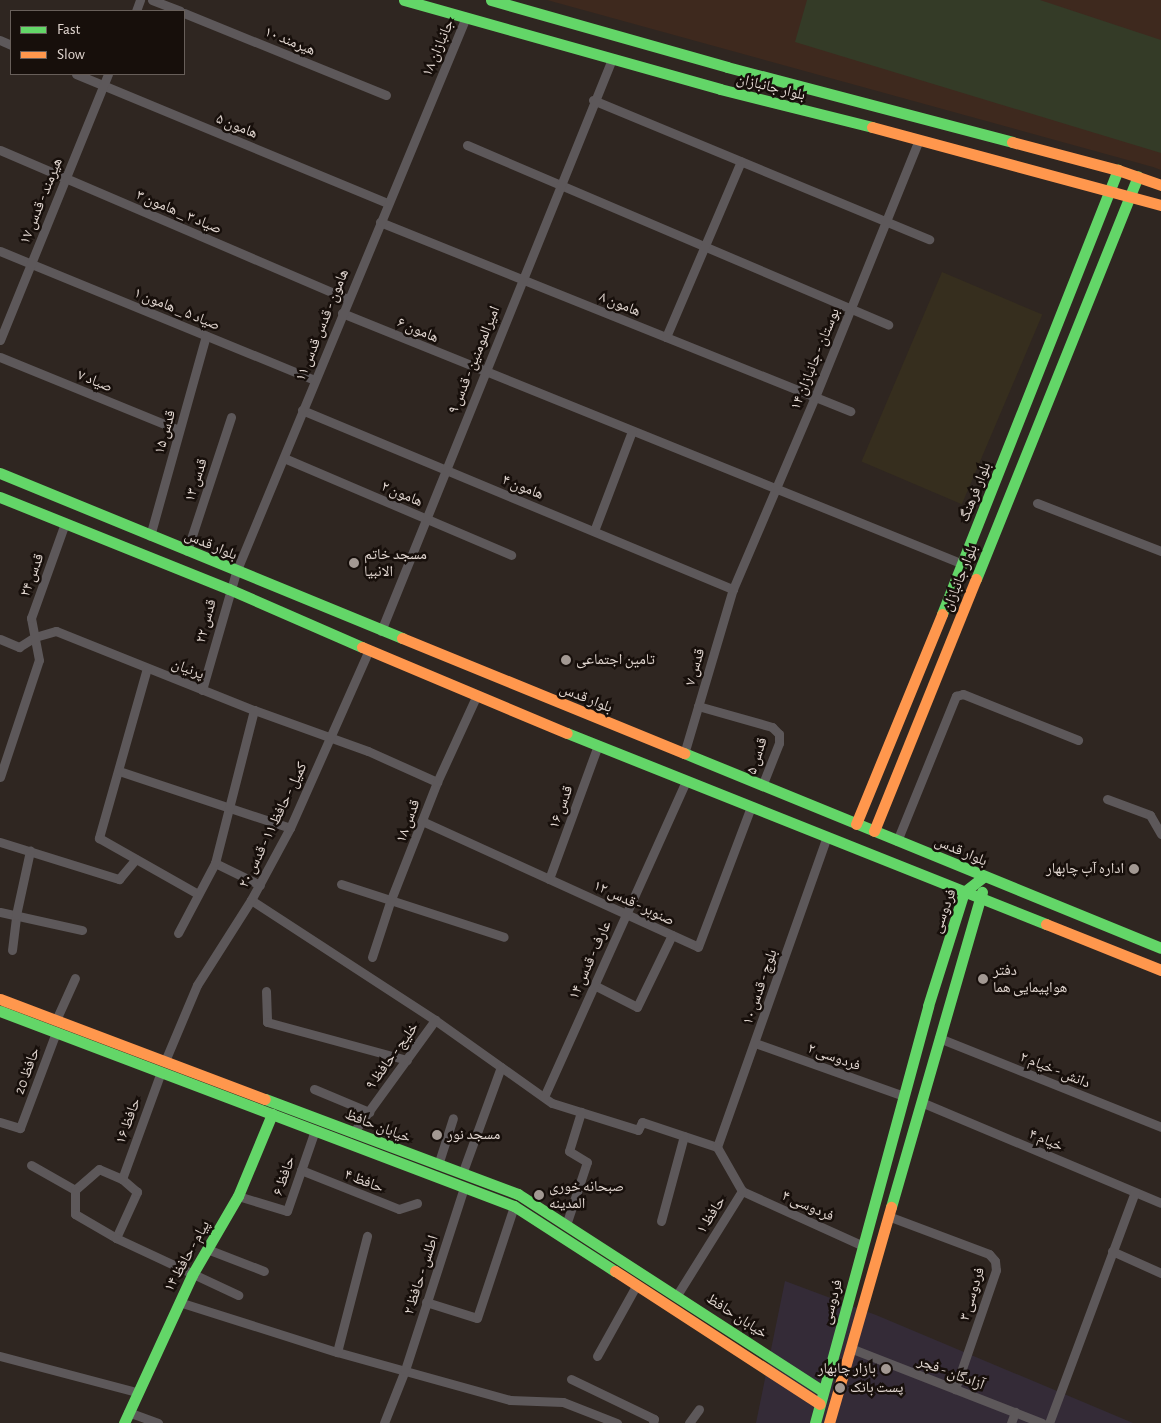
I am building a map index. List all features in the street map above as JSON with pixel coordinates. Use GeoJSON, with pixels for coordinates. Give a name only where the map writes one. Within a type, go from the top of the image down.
{"type":"FeatureCollection","features":[{"type":"Feature","properties":{"kind":"street"},"geometry":{"type":"LineString","coordinates":[[152,0],[177,10]]}},
{"type":"Feature","properties":{"kind":"street","name":"بلوار جانبازان"},"geometry":{"type":"LineString","coordinates":[[404,0],[720,89],[1112,190],[1161,205]]}},
{"type":"Feature","properties":{"kind":"street","name":"بلوار جانبازان"},"geometry":{"type":"LineString","coordinates":[[491,0],[727,67],[1118,170],[1161,185]]}},
{"type":"Feature","properties":{"kind":"street","name":"هیرمند ۱۰"},"geometry":{"type":"LineString","coordinates":[[185,13],[386,95]]}},
{"type":"Feature","properties":{"kind":"street","name":"جانبازان ۱۸"},"geometry":{"type":"LineString","coordinates":[[435,90],[466,18]]}},
{"type":"Feature","properties":{"kind":"street","name":"امیرالمومنین - قدس ۹"},"geometry":{"type":"LineString","coordinates":[[381,630],[593,100],[612,59]]}},
{"type":"Feature","properties":{"kind":"street"},"geometry":{"type":"LineString","coordinates":[[720,89],[727,67]]}},
{"type":"Feature","properties":{"kind":"street","name":"هامون ۵"},"geometry":{"type":"LineString","coordinates":[[78,75],[388,203]]}},
{"type":"Feature","properties":{"kind":"street","name":"هیرمند - قدس ۱۷"},"geometry":{"type":"LineString","coordinates":[[0,340],[108,75]]}},
{"type":"Feature","properties":{"kind":"street","name":"هامون - قدس قدس ۱۱"},"geometry":{"type":"LineString","coordinates":[[236,572],[435,90]]}},
{"type":"Feature","properties":{"kind":"street"},"geometry":{"type":"LineString","coordinates":[[593,100],[929,238]]}},
{"type":"Feature","properties":{"kind":"street","name":"بوستان - جانبازان ۱۴"},"geometry":{"type":"LineString","coordinates":[[733,589],[815,397],[918,139]]}},
{"type":"Feature","properties":{"kind":"street"},"geometry":{"type":"LineString","coordinates":[[467,145],[559,186],[888,325]]}},
{"type":"Feature","properties":{"kind":"street","name":"صیاد ۳ _ هامون ۳"},"geometry":{"type":"LineString","coordinates":[[0,150],[348,299]]}},
{"type":"Feature","properties":{"kind":"street"},"geometry":{"type":"LineString","coordinates":[[666,337],[741,161]]}},
{"type":"Feature","properties":{"kind":"street","name":"بلوار فرهنگ"},"geometry":{"type":"LineString","coordinates":[[856,824],[963,564],[1112,190],[1118,170]]}},
{"type":"Feature","properties":{"kind":"street","name":"بلوار جانبازان"},"geometry":{"type":"LineString","coordinates":[[874,831],[1138,176]]}},
{"type":"Feature","properties":{"kind":"street","name":"هامون ۸"},"geometry":{"type":"LineString","coordinates":[[380,222],[850,411]]}},
{"type":"Feature","properties":{"kind":"street"},"geometry":{"type":"LineString","coordinates":[[1094,235],[1106,232],[1112,242]]}},
{"type":"Feature","properties":{"kind":"street","name":"صیاد ۵ _ هامون ۱"},"geometry":{"type":"LineString","coordinates":[[0,251],[314,380]]}},
{"type":"Feature","properties":{"kind":"street","name":"هامون ۶"},"geometry":{"type":"LineString","coordinates":[[342,312],[484,372],[963,564]]}},
{"type":"Feature","properties":{"kind":"street","name":"قدس ۱۵"},"geometry":{"type":"LineString","coordinates":[[150,536],[206,336]]}},
{"type":"Feature","properties":{"kind":"street","name":"صیاد ۷"},"geometry":{"type":"LineString","coordinates":[[0,357],[179,430]]}},
{"type":"Feature","properties":{"kind":"street","name":"هامون ۴"},"geometry":{"type":"LineString","coordinates":[[302,410],[733,589]]}},
{"type":"Feature","properties":{"kind":"street","name":"قدس ۱۳"},"geometry":{"type":"LineString","coordinates":[[187,551],[231,417]]}},
{"type":"Feature","properties":{"kind":"street"},"geometry":{"type":"LineString","coordinates":[[594,531],[632,431]]}},
{"type":"Feature","properties":{"kind":"street","name":"هامون ۲"},"geometry":{"type":"LineString","coordinates":[[284,458],[510,555]]}},
{"type":"Feature","properties":{"kind":"street","name":"بلوار قدس"},"geometry":{"type":"LineString","coordinates":[[0,472],[236,572],[1161,948]]}},
{"type":"Feature","properties":{"kind":"street"},"geometry":{"type":"LineString","coordinates":[[0,497],[229,589],[476,697],[1161,970]]}},
{"type":"Feature","properties":{"kind":"street"},"geometry":{"type":"LineString","coordinates":[[1037,503],[1161,551]]}},
{"type":"Feature","properties":{"kind":"street","name":"قدس ۲۴"},"geometry":{"type":"LineString","coordinates":[[0,777],[39,660],[31,618],[65,523]]}},
{"type":"Feature","properties":{"kind":"street","name":"قدس ۲۲"},"geometry":{"type":"LineString","coordinates":[[202,690],[229,589],[236,572]]}},
{"type":"Feature","properties":{"kind":"street","name":"قدس ۷"},"geometry":{"type":"LineString","coordinates":[[684,754],[733,589]]}},
{"type":"Feature","properties":{"kind":"street","name":"پرنیان"},"geometry":{"type":"LineString","coordinates":[[0,639],[19,646],[35,637],[56,631],[202,690],[331,737],[437,782]]}},
{"type":"Feature","properties":{"kind":"street","name":"کمیل - حافظ ۱۱ - قدس ۲۰"},"geometry":{"type":"LineString","coordinates":[[163,1066],[197,985],[260,885],[290,828],[369,650]]}},
{"type":"Feature","properties":{"kind":"street"},"geometry":{"type":"LineString","coordinates":[[148,668],[99,838],[198,894]]}},
{"type":"Feature","properties":{"kind":"street"},"geometry":{"type":"LineString","coordinates":[[897,841],[956,696],[963,694],[1078,740]]}},
{"type":"Feature","properties":{"kind":"street","name":"قدس ۱۸"},"geometry":{"type":"LineString","coordinates":[[372,957],[390,902],[437,782],[476,697]]}},
{"type":"Feature","properties":{"kind":"street","name":"قدس ۵"},"geometry":{"type":"LineString","coordinates":[[698,706],[772,727],[778,734],[778,743],[762,786]]}},
{"type":"Feature","properties":{"kind":"street"},"geometry":{"type":"LineString","coordinates":[[178,933],[216,862],[254,710]]}},
{"type":"Feature","properties":{"kind":"street","name":"قدس ۱۶"},"geometry":{"type":"LineString","coordinates":[[549,879],[598,745]]}},
{"type":"Feature","properties":{"kind":"street"},"geometry":{"type":"LineString","coordinates":[[119,772],[290,828]]}},
{"type":"Feature","properties":{"kind":"street","name":"عارف - قدس ۱۴"},"geometry":{"type":"LineString","coordinates":[[544,1097],[686,781]]}},
{"type":"Feature","properties":{"kind":"street"},"geometry":{"type":"LineString","coordinates":[[1107,799],[1150,816],[1161,834]]}},
{"type":"Feature","properties":{"kind":"street","name":"صنوبر - قدس ۱۲"},"geometry":{"type":"LineString","coordinates":[[422,821],[698,947],[751,806]]}},
{"type":"Feature","properties":{"kind":"street","name":"بلوچ - قدس ۱۰"},"geometry":{"type":"LineString","coordinates":[[717,1147],[827,837]]}},
{"type":"Feature","properties":{"kind":"street"},"geometry":{"type":"LineString","coordinates":[[0,842],[119,878],[136,859]]}},
{"type":"Feature","properties":{"kind":"street"},"geometry":{"type":"LineString","coordinates":[[12,950],[16,915],[30,851]]}},
{"type":"Feature","properties":{"kind":"street"},"geometry":{"type":"LineString","coordinates":[[216,862],[260,885]]}},
{"type":"Feature","properties":{"kind":"street","name":"فردوسی"},"geometry":{"type":"LineString","coordinates":[[815,1423],[904,1096],[964,892],[983,877]]}},
{"type":"Feature","properties":{"kind":"street","name":"فردوسی"},"geometry":{"type":"LineString","coordinates":[[829,1423],[939,1038],[981,899],[983,877]]}},
{"type":"Feature","properties":{"kind":"street"},"geometry":{"type":"LineString","coordinates":[[341,884],[390,902],[504,937]]}},
{"type":"Feature","properties":{"kind":"street"},"geometry":{"type":"LineString","coordinates":[[251,900],[435,1020],[544,1097],[581,1112],[638,1130],[642,1122],[717,1147]]}},
{"type":"Feature","properties":{"kind":"street"},"geometry":{"type":"LineString","coordinates":[[0,912],[82,930]]}},
{"type":"Feature","properties":{"kind":"street"},"geometry":{"type":"LineString","coordinates":[[594,986],[637,1007],[672,935]]}},
{"type":"Feature","properties":{"kind":"street"},"geometry":{"type":"LineString","coordinates":[[56,1020],[76,978]]}},
{"type":"Feature","properties":{"kind":"street"},"geometry":{"type":"LineString","coordinates":[[266,992],[267,1022],[407,1060]]}},
{"type":"Feature","properties":{"kind":"street","name":"خیابان حافظ"},"geometry":{"type":"LineString","coordinates":[[0,999],[56,1020],[272,1114],[514,1206],[820,1404]]}},
{"type":"Feature","properties":{"kind":"street","name":"خیابان حافظ"},"geometry":{"type":"LineString","coordinates":[[0,1011],[56,1032],[163,1066],[353,1133],[518,1194],[823,1391]]}},
{"type":"Feature","properties":{"kind":"street","name":"خلیج - حافظ ۹"},"geometry":{"type":"LineString","coordinates":[[353,1133],[435,1020]]}},
{"type":"Feature","properties":{"kind":"street","name":"حافظ 20"},"geometry":{"type":"LineString","coordinates":[[0,1122],[20,1128],[56,1032]]}},
{"type":"Feature","properties":{"kind":"street","name":"دانش - خیام ۲"},"geometry":{"type":"LineString","coordinates":[[939,1038],[1161,1127]]}},
{"type":"Feature","properties":{"kind":"street","name":"فردوسی ۲"},"geometry":{"type":"LineString","coordinates":[[755,1042],[904,1096]]}},
{"type":"Feature","properties":{"kind":"street","name":"حافظ ۱۶"},"geometry":{"type":"LineString","coordinates":[[122,1179],[163,1066]]}},
{"type":"Feature","properties":{"kind":"street"},"geometry":{"type":"LineString","coordinates":[[462,1174],[501,1066]]}},
{"type":"Feature","properties":{"kind":"street"},"geometry":{"type":"LineString","coordinates":[[314,1089],[369,1112]]}},
{"type":"Feature","properties":{"kind":"street","name":"خیام ۴"},"geometry":{"type":"LineString","coordinates":[[921,1102],[1161,1203]]}},
{"type":"Feature","properties":{"kind":"street"},"geometry":{"type":"LineString","coordinates":[[566,1225],[587,1162],[569,1151],[581,1112]]}},
{"type":"Feature","properties":{"kind":"street","name":"پیام - حافظ ۱۴"},"geometry":{"type":"LineString","coordinates":[[126,1418],[136,1392],[192,1275],[238,1196],[272,1114]]}},
{"type":"Feature","properties":{"kind":"street"},"geometry":{"type":"LineString","coordinates":[[438,1165],[453,1118]]}},
{"type":"Feature","properties":{"kind":"street","name":"حافظ ۶"},"geometry":{"type":"LineString","coordinates":[[238,1196],[286,1211],[315,1130]]}},
{"type":"Feature","properties":{"kind":"street"},"geometry":{"type":"LineString","coordinates":[[661,1221],[684,1136]]}},
{"type":"Feature","properties":{"kind":"street","name":"حافظ ۱"},"geometry":{"type":"LineString","coordinates":[[677,1296],[742,1191],[717,1147]]}},
{"type":"Feature","properties":{"kind":"street"},"geometry":{"type":"LineString","coordinates":[[31,1164],[75,1190]]}},
{"type":"Feature","properties":{"kind":"street"},"geometry":{"type":"LineString","coordinates":[[116,1238],[137,1192],[122,1179],[99,1169],[75,1190],[75,1214],[116,1238],[238,1295]]}},
{"type":"Feature","properties":{"kind":"street","name":"حافظ ۴"},"geometry":{"type":"LineString","coordinates":[[301,1170],[399,1209],[417,1203]]}},
{"type":"Feature","properties":{"kind":"street","name":"اطلس - حافظ ۲"},"geometry":{"type":"LineString","coordinates":[[384,1423],[405,1370],[464,1187]]}},
{"type":"Feature","properties":{"kind":"street","name":"فردوسی ۴"},"geometry":{"type":"LineString","coordinates":[[742,1191],[863,1246]]}},
{"type":"Feature","properties":{"kind":"street"},"geometry":{"type":"LineString","coordinates":[[1049,1423],[1135,1192]]}},
{"type":"Feature","properties":{"kind":"street"},"geometry":{"type":"LineString","coordinates":[[426,1302],[477,1318],[514,1206]]}},
{"type":"Feature","properties":{"kind":"street","name":"فردوسی ۳"},"geometry":{"type":"LineString","coordinates":[[888,1216],[989,1254],[995,1261],[996,1270],[955,1390]]}},
{"type":"Feature","properties":{"kind":"street"},"geometry":{"type":"LineString","coordinates":[[337,1352],[367,1236]]}},
{"type":"Feature","properties":{"kind":"street"},"geometry":{"type":"LineString","coordinates":[[207,1249],[264,1271]]}},
{"type":"Feature","properties":{"kind":"street"},"geometry":{"type":"LineString","coordinates":[[1112,1251],[1161,1273]]}},
{"type":"Feature","properties":{"kind":"street"},"geometry":{"type":"LineString","coordinates":[[597,1356],[637,1284]]}},
{"type":"Feature","properties":{"kind":"street"},"geometry":{"type":"LineString","coordinates":[[179,1302],[337,1352],[510,1400],[563,1402],[617,1423]]}},
{"type":"Feature","properties":{"kind":"street","name":"آزادگان - فجر"},"geometry":{"type":"LineString","coordinates":[[850,1348],[1042,1423]]}},
{"type":"Feature","properties":{"kind":"street"},"geometry":{"type":"LineString","coordinates":[[0,1356],[136,1392]]}},
{"type":"Feature","properties":{"kind":"street"},"geometry":{"type":"LineString","coordinates":[[571,1379],[654,1419],[653,1423]]}},
{"type":"Feature","properties":{"kind":"street"},"geometry":{"type":"LineString","coordinates":[[689,1423],[699,1409]]}},
{"type":"Feature","properties":{"kind":"street"},"geometry":{"type":"LineString","coordinates":[[1011,1423],[1015,1412]]}},
{"type":"Feature","properties":{"kind":"street"},"geometry":{"type":"LineString","coordinates":[[126,1418],[158,1423]]}},
{"type":"Feature","properties":{"kind":"shaded area"},"geometry":{"type":"Polygon","coordinates":[[[547,0],[1161,0],[1161,170],[1153,167],[547,0]]]}},
{"type":"Feature","properties":{"kind":"shaded area"},"geometry":{"type":"Polygon","coordinates":[[[942,272],[1042,315],[962,504],[862,462],[942,272]]]}},
{"type":"Feature","properties":{"kind":"shaded area","name":"بازار چابهار"},"geometry":{"type":"Polygon","coordinates":[[[785,1281],[876,1315],[1133,1423],[756,1423],[785,1281]]]}},
{"type":"Feature","properties":{"kind":"green space"},"geometry":{"type":"Polygon","coordinates":[[[807,0],[1040,0],[1161,40],[1161,153],[795,42],[807,0]]]}},
{"type":"Feature","properties":{"kind":"traffic: fast"},"geometry":{"type":"LineString","coordinates":[[404,0],[720,89],[872,127]]}},
{"type":"Feature","properties":{"kind":"traffic: fast"},"geometry":{"type":"LineString","coordinates":[[491,0],[727,67],[1012,142]]}},
{"type":"Feature","properties":{"kind":"traffic: fast"},"geometry":{"type":"LineString","coordinates":[[942,614],[1118,170]]}},
{"type":"Feature","properties":{"kind":"traffic: fast"},"geometry":{"type":"LineString","coordinates":[[976,579],[1138,176]]}},
{"type":"Feature","properties":{"kind":"traffic: fast"},"geometry":{"type":"LineString","coordinates":[[0,473],[402,638]]}},
{"type":"Feature","properties":{"kind":"traffic: fast"},"geometry":{"type":"LineString","coordinates":[[0,497],[229,589],[362,647]]}},
{"type":"Feature","properties":{"kind":"traffic: fast"},"geometry":{"type":"LineString","coordinates":[[567,733],[1046,924]]}},
{"type":"Feature","properties":{"kind":"traffic: fast"},"geometry":{"type":"LineString","coordinates":[[684,753],[1161,948]]}},
{"type":"Feature","properties":{"kind":"traffic: fast"},"geometry":{"type":"LineString","coordinates":[[815,1423],[928,1006],[964,892],[983,877]]}},
{"type":"Feature","properties":{"kind":"traffic: fast"},"geometry":{"type":"LineString","coordinates":[[891,1207],[982,892]]}},
{"type":"Feature","properties":{"kind":"traffic: fast"},"geometry":{"type":"LineString","coordinates":[[0,1011],[514,1206],[615,1271]]}},
{"type":"Feature","properties":{"kind":"traffic: fast"},"geometry":{"type":"LineString","coordinates":[[265,1099],[518,1194],[823,1391]]}},
{"type":"Feature","properties":{"kind":"traffic: fast"},"geometry":{"type":"LineString","coordinates":[[124,1423],[192,1275],[238,1196],[272,1114]]}},
{"type":"Feature","properties":{"kind":"traffic: slow"},"geometry":{"type":"LineString","coordinates":[[872,127],[1161,205]]}},
{"type":"Feature","properties":{"kind":"traffic: slow"},"geometry":{"type":"LineString","coordinates":[[1012,142],[1118,170],[1161,185]]}},
{"type":"Feature","properties":{"kind":"traffic: slow"},"geometry":{"type":"LineString","coordinates":[[874,831],[976,579]]}},
{"type":"Feature","properties":{"kind":"traffic: slow"},"geometry":{"type":"LineString","coordinates":[[856,824],[942,614]]}},
{"type":"Feature","properties":{"kind":"traffic: slow"},"geometry":{"type":"LineString","coordinates":[[402,638],[684,753]]}},
{"type":"Feature","properties":{"kind":"traffic: slow"},"geometry":{"type":"LineString","coordinates":[[362,647],[567,733]]}},
{"type":"Feature","properties":{"kind":"traffic: slow"},"geometry":{"type":"LineString","coordinates":[[1046,924],[1161,970]]}},
{"type":"Feature","properties":{"kind":"traffic: slow"},"geometry":{"type":"LineString","coordinates":[[0,999],[265,1099]]}},
{"type":"Feature","properties":{"kind":"traffic: slow"},"geometry":{"type":"LineString","coordinates":[[829,1423],[891,1207]]}},
{"type":"Feature","properties":{"kind":"traffic: slow"},"geometry":{"type":"LineString","coordinates":[[615,1271],[820,1404]]}},
{"type":"Feature","properties":{"kind":"place","name":"مسجد خاتم الانبیا"},"geometry":{"type":"Point","coordinates":[354,563]}},
{"type":"Feature","properties":{"kind":"place","name":"تامین اجتماعی"},"geometry":{"type":"Point","coordinates":[566,660]}},
{"type":"Feature","properties":{"kind":"place","name":"اداره آب چابهار"},"geometry":{"type":"Point","coordinates":[1134,869]}},
{"type":"Feature","properties":{"kind":"place","name":"دفتر هواپیمایی هما"},"geometry":{"type":"Point","coordinates":[983,979]}},
{"type":"Feature","properties":{"kind":"place","name":"مسجد نور"},"geometry":{"type":"Point","coordinates":[437,1135]}},
{"type":"Feature","properties":{"kind":"place","name":"صبحانه خوری المدینه"},"geometry":{"type":"Point","coordinates":[539,1195]}},
{"type":"Feature","properties":{"kind":"place","name":"بازار چابهار"},"geometry":{"type":"Point","coordinates":[886,1369]}},
{"type":"Feature","properties":{"kind":"place","name":"پست بانک"},"geometry":{"type":"Point","coordinates":[840,1388]}}]}
